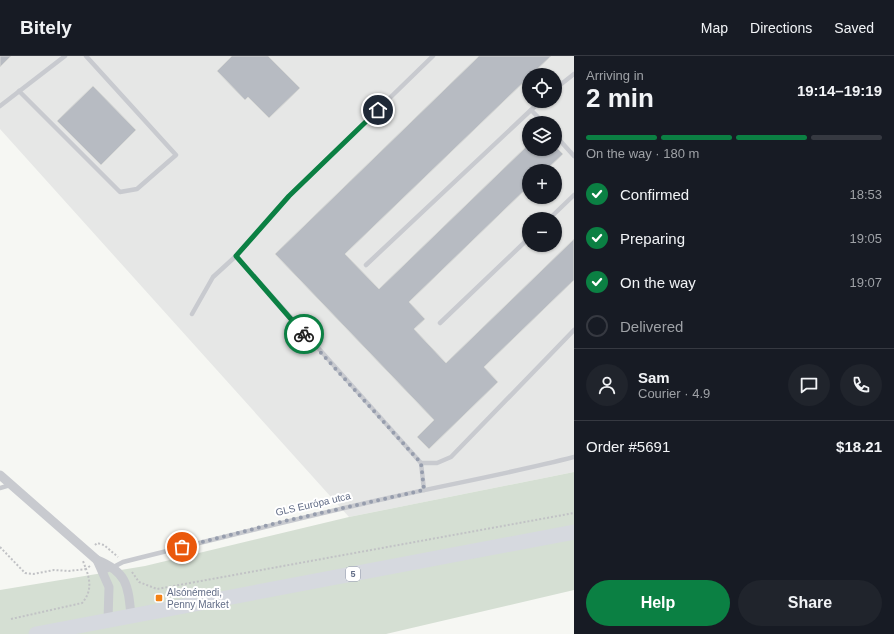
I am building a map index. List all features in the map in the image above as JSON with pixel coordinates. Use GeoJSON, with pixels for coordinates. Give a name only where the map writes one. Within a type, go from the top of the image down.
{"type":"FeatureCollection","features":[{"type":"Feature","properties":{"kind":"main road","name":"5"},"geometry":{"type":"LineString","coordinates":[[36,634],[574,532]]}},
{"type":"Feature","properties":{"kind":"street"},"geometry":{"type":"LineString","coordinates":[[0,475],[85,555],[114,567],[124,579],[129,593],[131,615]]}},
{"type":"Feature","properties":{"kind":"street"},"geometry":{"type":"LineString","coordinates":[[97,560],[104,572],[109,587],[108,620]]}},
{"type":"Feature","properties":{"kind":"lane"},"geometry":{"type":"LineString","coordinates":[[0,106],[65,56]]}},
{"type":"Feature","properties":{"kind":"lane"},"geometry":{"type":"LineString","coordinates":[[20,91],[120,192],[137,189],[176,155],[86,56]]}},
{"type":"Feature","properties":{"kind":"lane"},"geometry":{"type":"LineString","coordinates":[[192,314],[213,277],[236,256],[289,196],[433,56]]}},
{"type":"Feature","properties":{"kind":"lane"},"geometry":{"type":"LineString","coordinates":[[562,83],[574,73]]}},
{"type":"Feature","properties":{"kind":"lane"},"geometry":{"type":"LineString","coordinates":[[366,265],[531,110],[537,116]]}},
{"type":"Feature","properties":{"kind":"lane"},"geometry":{"type":"LineString","coordinates":[[562,143],[574,156]]}},
{"type":"Feature","properties":{"kind":"lane"},"geometry":{"type":"LineString","coordinates":[[556,212],[574,195]]}},
{"type":"Feature","properties":{"kind":"lane"},"geometry":{"type":"LineString","coordinates":[[440,323],[522,245]]}},
{"type":"Feature","properties":{"kind":"lane"},"geometry":{"type":"LineString","coordinates":[[236,256],[421,463],[424,490]]}},
{"type":"Feature","properties":{"kind":"lane"},"geometry":{"type":"LineString","coordinates":[[421,463],[437,463],[451,457],[574,330]]}},
{"type":"Feature","properties":{"kind":"lane","name":"GLS Európa utca"},"geometry":{"type":"LineString","coordinates":[[104,572],[123,562],[285,521],[424,490],[519,472],[574,457]]}},
{"type":"Feature","properties":{"kind":"lane"},"geometry":{"type":"LineString","coordinates":[[0,488],[10,486]]}},
{"type":"Feature","properties":{"kind":"path"},"geometry":{"type":"LineString","coordinates":[[12,619],[82,603],[88,596],[90,586],[86,569],[85,555],[97,543],[101,543],[123,562],[140,582],[157,589],[334,558],[574,513]]}},
{"type":"Feature","properties":{"kind":"path"},"geometry":{"type":"LineString","coordinates":[[0,547],[19,568],[26,573],[33,574],[54,570],[69,571],[86,569],[97,560]]}},
{"type":"Feature","properties":{"kind":"shaded area"},"geometry":{"type":"Polygon","coordinates":[[[0,56],[574,56],[574,472],[349,517],[0,129],[0,56]]]}},
{"type":"Feature","properties":{"kind":"shaded area"},"geometry":{"type":"Polygon","coordinates":[[[574,472],[574,590],[386,634],[0,634],[0,590],[145,566],[349,517],[574,472]]]}},
{"type":"Feature","properties":{"kind":"building"},"geometry":{"type":"Polygon","coordinates":[[[0,56],[11,56],[0,67],[0,56]]]}},
{"type":"Feature","properties":{"kind":"building"},"geometry":{"type":"Polygon","coordinates":[[[232,56],[268,56],[300,88],[269,118],[248,97],[245,100],[217,71],[232,56]]]}},
{"type":"Feature","properties":{"kind":"building"},"geometry":{"type":"Polygon","coordinates":[[[479,56],[551,56],[538,68],[522,68],[522,84],[345,254],[379,289],[522,151],[522,156],[561,156],[552,164],[522,164],[522,193],[409,302],[425,319],[414,329],[446,363],[574,239],[574,280],[484,367],[498,382],[429,449],[417,437],[434,420],[275,254],[479,56]]]}},
{"type":"Feature","properties":{"kind":"building"},"geometry":{"type":"Polygon","coordinates":[[[93,86],[136,130],[101,165],[57,121],[93,86]]]}},
{"type":"Feature","properties":{"kind":"way so far"},"geometry":{"type":"LineString","coordinates":[[182,547],[285,521],[424,490],[421,463],[304,334]]}},
{"type":"Feature","properties":{"kind":"place","name":"Alsónémedi, Penny Market"},"geometry":{"type":"Point","coordinates":[159,598]}},
{"type":"Feature","properties":{"kind":"route"},"geometry":{"type":"LineString","coordinates":[[304,334],[236,256],[289,196],[378,110]]}}]}
